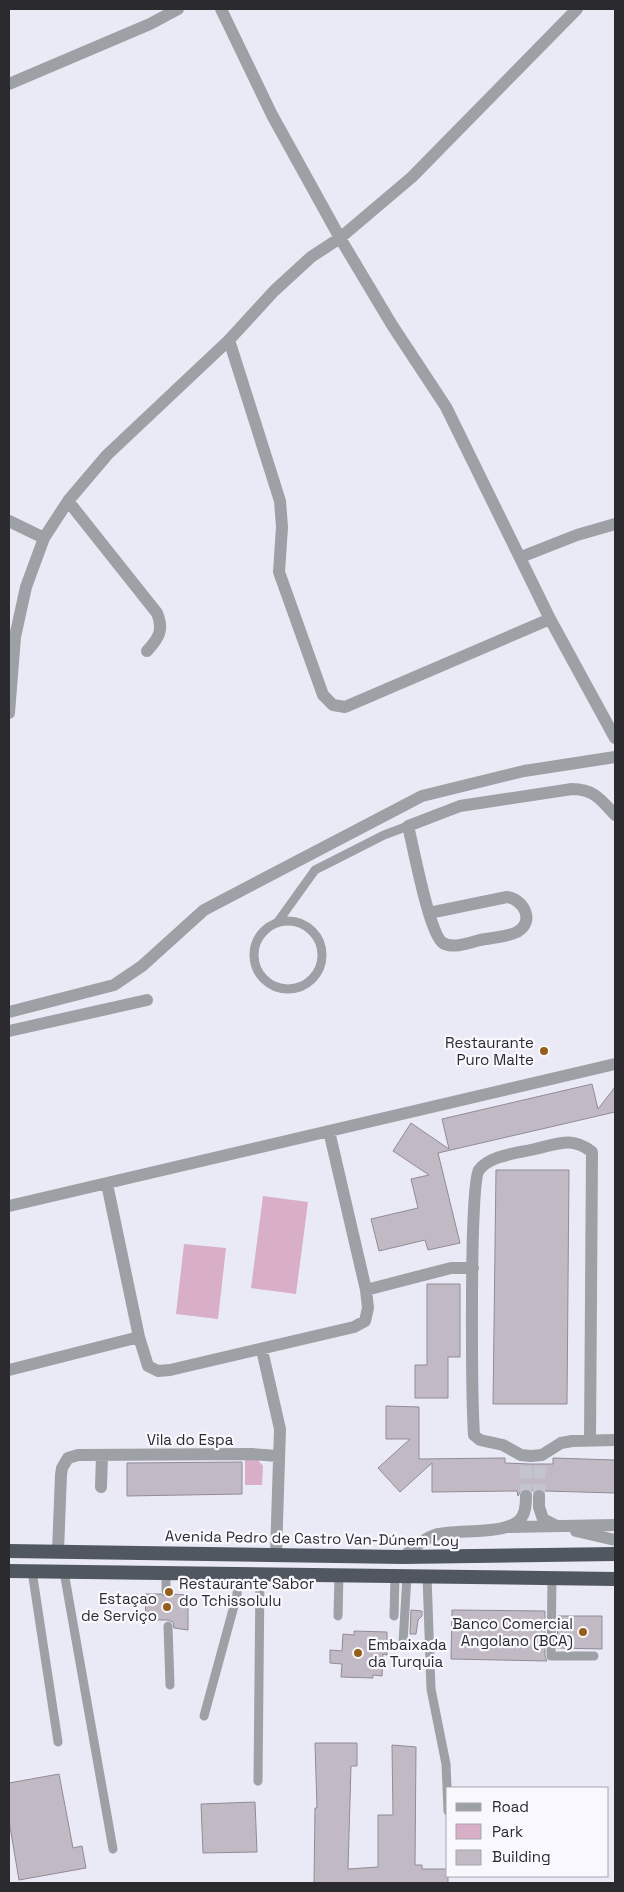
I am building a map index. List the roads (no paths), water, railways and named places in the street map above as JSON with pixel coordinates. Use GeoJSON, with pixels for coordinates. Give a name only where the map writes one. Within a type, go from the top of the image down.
{"type":"FeatureCollection","features":[{"type":"Feature","properties":{"kind":"highway","name":"Avenida Pedro de Castro Van-Dúnem Loy"},"geometry":{"type":"LineString","coordinates":[[9,1551],[403,1557],[615,1554]]}},
{"type":"Feature","properties":{"kind":"highway"},"geometry":{"type":"LineString","coordinates":[[9,1571],[615,1579]]}},
{"type":"Feature","properties":{"kind":"street"},"geometry":{"type":"LineString","coordinates":[[9,84],[150,24],[178,9]]}},
{"type":"Feature","properties":{"kind":"street"},"geometry":{"type":"LineString","coordinates":[[221,9],[272,115],[340,238],[392,325],[446,407],[550,619],[615,738]]}},
{"type":"Feature","properties":{"kind":"street"},"geometry":{"type":"LineString","coordinates":[[9,713],[15,637],[26,587],[44,538],[68,501],[107,455],[229,340],[274,291],[311,257],[340,238],[412,177],[577,9]]}},
{"type":"Feature","properties":{"kind":"street"},"geometry":{"type":"LineString","coordinates":[[229,340],[280,501],[282,527],[279,572],[323,695],[333,705],[345,707],[550,619]]}},
{"type":"Feature","properties":{"kind":"street"},"geometry":{"type":"LineString","coordinates":[[68,501],[157,613],[161,624],[161,631],[155,642],[146,651]]}},
{"type":"Feature","properties":{"kind":"street"},"geometry":{"type":"LineString","coordinates":[[9,521],[44,538]]}},
{"type":"Feature","properties":{"kind":"street"},"geometry":{"type":"LineString","coordinates":[[521,557],[577,535],[615,524]]}},
{"type":"Feature","properties":{"kind":"street"},"geometry":{"type":"LineString","coordinates":[[9,1012],[114,985],[142,966],[204,910],[422,796],[524,771],[615,757]]}},
{"type":"Feature","properties":{"kind":"street"},"geometry":{"type":"LineString","coordinates":[[429,913],[507,897],[519,900],[523,905],[527,918],[525,924],[516,932],[449,945],[438,939],[429,913],[408,826],[460,806],[572,789],[586,789],[598,797],[615,815]]}},
{"type":"Feature","properties":{"kind":"street"},"geometry":{"type":"LineString","coordinates":[[9,1031],[147,1000]]}},
{"type":"Feature","properties":{"kind":"street"},"geometry":{"type":"LineString","coordinates":[[9,1206],[615,1064]]}},
{"type":"Feature","properties":{"kind":"street"},"geometry":{"type":"LineString","coordinates":[[107,1184],[139,1337],[148,1366],[158,1370],[170,1370],[262,1350],[354,1327],[365,1321],[368,1308],[366,1290],[329,1131]]}},
{"type":"Feature","properties":{"kind":"street"},"geometry":{"type":"LineString","coordinates":[[590,1441],[592,1152],[582,1143],[566,1142],[498,1159],[478,1170],[475,1181],[473,1268],[474,1435],[480,1440],[503,1445],[526,1459],[540,1459],[561,1443],[615,1440]]}},
{"type":"Feature","properties":{"kind":"street"},"geometry":{"type":"LineString","coordinates":[[366,1290],[450,1268],[473,1268]]}},
{"type":"Feature","properties":{"kind":"street"},"geometry":{"type":"LineString","coordinates":[[9,1370],[139,1337]]}},
{"type":"Feature","properties":{"kind":"street"},"geometry":{"type":"LineString","coordinates":[[262,1350],[280,1429],[276,1554]]}},
{"type":"Feature","properties":{"kind":"street","name":"Vila do Espa"},"geometry":{"type":"LineString","coordinates":[[58,1551],[62,1468],[68,1458],[78,1455],[252,1454],[278,1456]]}},
{"type":"Feature","properties":{"kind":"street"},"geometry":{"type":"LineString","coordinates":[[102,1456],[102,1487]]}},
{"type":"Feature","properties":{"kind":"street"},"geometry":{"type":"LineString","coordinates":[[509,1527],[517,1523],[523,1516],[526,1496]]}},
{"type":"Feature","properties":{"kind":"street"},"geometry":{"type":"LineString","coordinates":[[539,1496],[539,1508],[543,1519],[560,1527],[615,1540]]}},
{"type":"Feature","properties":{"kind":"street"},"geometry":{"type":"LineString","coordinates":[[403,1557],[422,1540],[434,1535],[509,1527],[615,1525]]}},
{"type":"Feature","properties":{"kind":"lane"},"geometry":{"type":"LineString","coordinates":[[277,923],[289,921],[301,924],[311,930],[318,939],[322,950],[322,962],[318,973],[310,982],[299,988],[289,990],[273,986],[261,976],[254,956],[260,936],[277,923],[315,870],[384,834],[408,826]]}},
{"type":"Feature","properties":{"kind":"lane"},"geometry":{"type":"LineString","coordinates":[[32,1571],[58,1742]]}},
{"type":"Feature","properties":{"kind":"lane"},"geometry":{"type":"LineString","coordinates":[[64,1572],[113,1849]]}},
{"type":"Feature","properties":{"kind":"lane"},"geometry":{"type":"LineString","coordinates":[[166,1573],[166,1591]]}},
{"type":"Feature","properties":{"kind":"lane"},"geometry":{"type":"LineString","coordinates":[[204,1716],[237,1595],[237,1574]]}},
{"type":"Feature","properties":{"kind":"lane"},"geometry":{"type":"LineString","coordinates":[[258,1781],[260,1574]]}},
{"type":"Feature","properties":{"kind":"lane"},"geometry":{"type":"LineString","coordinates":[[338,1575],[338,1616]]}},
{"type":"Feature","properties":{"kind":"lane"},"geometry":{"type":"LineString","coordinates":[[394,1616],[401,1576]]}},
{"type":"Feature","properties":{"kind":"lane"},"geometry":{"type":"LineString","coordinates":[[401,1576],[403,1643]]}},
{"type":"Feature","properties":{"kind":"lane"},"geometry":{"type":"LineString","coordinates":[[428,1576],[431,1689],[446,1764],[447,1787]]}},
{"type":"Feature","properties":{"kind":"lane"},"geometry":{"type":"LineString","coordinates":[[552,1579],[551,1656],[594,1656]]}},
{"type":"Feature","properties":{"kind":"lane"},"geometry":{"type":"LineString","coordinates":[[168,1626],[170,1685]]}},
{"type":"Feature","properties":{"kind":"tunnel"},"geometry":{"type":"LineString","coordinates":[[526,1463],[526,1496]]}},
{"type":"Feature","properties":{"kind":"tunnel"},"geometry":{"type":"LineString","coordinates":[[539,1496],[540,1463]]}},
{"type":"Feature","properties":{"kind":"place","name":"Restaurante Puro Malte"},"geometry":{"type":"Point","coordinates":[544,1051]}},
{"type":"Feature","properties":{"kind":"place","name":"Restaurante Sabor do Tchissolulu"},"geometry":{"type":"Point","coordinates":[169,1592]}},
{"type":"Feature","properties":{"kind":"place","name":"Estaçao de Serviço"},"geometry":{"type":"Point","coordinates":[167,1607]}},
{"type":"Feature","properties":{"kind":"place","name":"Banco Comercial Angolano (BCA)"},"geometry":{"type":"Point","coordinates":[583,1632]}},
{"type":"Feature","properties":{"kind":"place","name":"Embaixada da Turquia"},"geometry":{"type":"Point","coordinates":[358,1653]}}]}
